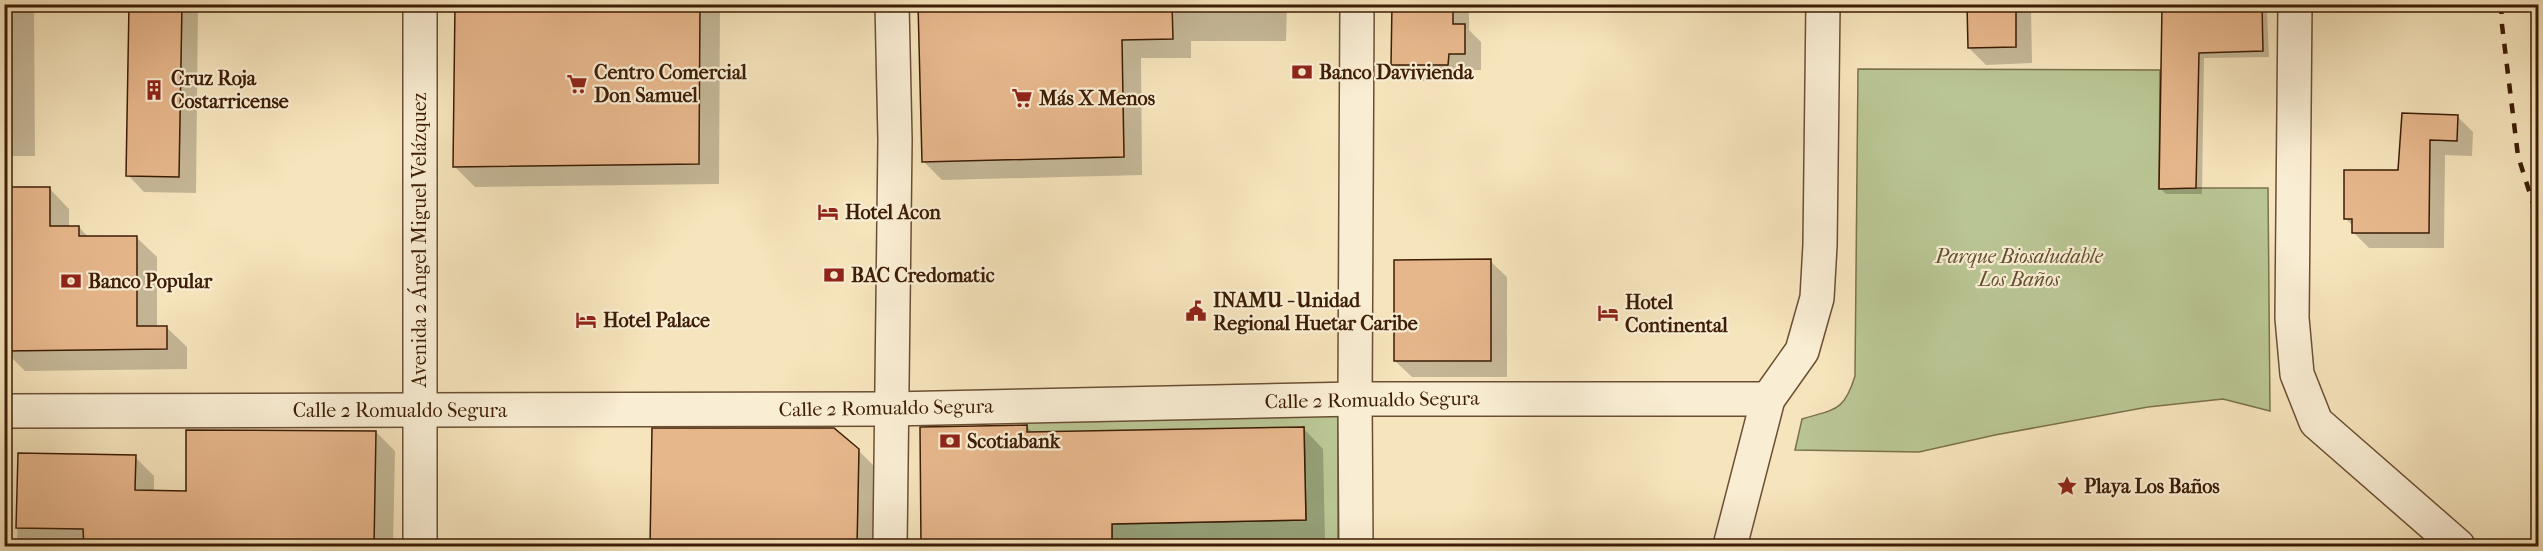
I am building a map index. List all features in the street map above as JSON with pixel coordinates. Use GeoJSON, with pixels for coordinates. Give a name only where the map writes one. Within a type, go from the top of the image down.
{"type":"FeatureCollection","features":[{"type":"Feature","properties":{"kind":"street","name":"Avenida 2 Ángel Miguel Velázquez"},"geometry":{"type":"LineString","coordinates":[[420,4],[418,410],[420,546]]}},
{"type":"Feature","properties":{"kind":"street"},"geometry":{"type":"LineString","coordinates":[[890,546],[895,140],[892,4]]}},
{"type":"Feature","properties":{"kind":"street"},"geometry":{"type":"LineString","coordinates":[[1356,546],[1357,4]]}},
{"type":"Feature","properties":{"kind":"street"},"geometry":{"type":"LineString","coordinates":[[1730,546],[1768,399],[1802,351],[1817,298],[1820,245],[1822,4]]}},
{"type":"Feature","properties":{"kind":"street"},"geometry":{"type":"LineString","coordinates":[[2295,4],[2292,318],[2297,374],[2316,422],[2458,546]]}},
{"type":"Feature","properties":{"kind":"street","name":"Calle 2 Romualdo Segura"},"geometry":{"type":"LineString","coordinates":[[4,411],[891,409],[1355,399],[1768,399]]}},
{"type":"Feature","properties":{"kind":"green space","name":"Parque Biosaludable Los Baños"},"geometry":{"type":"Polygon","coordinates":[[[1858,69],[2160,70],[2159,188],[2268,188],[2270,411],[2223,399],[2148,407],[1995,435],[1919,452],[1795,450],[1802,419],[1823,413],[1842,403],[1847,397],[1855,376],[1858,69]]]}},
{"type":"Feature","properties":{"kind":"green space"},"geometry":{"type":"Polygon","coordinates":[[[1338,409],[1338,546],[1112,546],[1112,524],[1306,520],[1304,427],[1026,490],[1027,418],[1338,409]]]}},
{"type":"Feature","properties":{"kind":"building","name":"Cruz Roja Costarricense"},"geometry":{"type":"Polygon","coordinates":[[[129,4],[182,4],[179,177],[126,176],[129,4]]]}},
{"type":"Feature","properties":{"kind":"building","name":"Centro Comercial Don Samuel"},"geometry":{"type":"Polygon","coordinates":[[[455,4],[700,4],[699,164],[453,167],[455,4]]]}},
{"type":"Feature","properties":{"kind":"building","name":"Más X Menos"},"geometry":{"type":"Polygon","coordinates":[[[918,4],[1172,4],[1173,39],[1122,40],[1124,157],[922,162],[918,4]]]}},
{"type":"Feature","properties":{"kind":"building"},"geometry":{"type":"Polygon","coordinates":[[[1392,4],[1453,4],[1453,24],[1465,24],[1465,54],[1449,54],[1448,65],[1391,65],[1392,4]]]}},
{"type":"Feature","properties":{"kind":"building"},"geometry":{"type":"Polygon","coordinates":[[[1967,4],[2016,4],[2016,47],[1968,48],[1967,4]]]}},
{"type":"Feature","properties":{"kind":"building"},"geometry":{"type":"Polygon","coordinates":[[[2262,5],[2263,51],[2199,53],[2196,188],[2159,189],[2162,8],[2262,5]]]}},
{"type":"Feature","properties":{"kind":"building"},"geometry":{"type":"Polygon","coordinates":[[[2402,113],[2458,115],[2457,141],[2430,140],[2429,233],[2352,233],[2352,219],[2344,219],[2344,170],[2398,170],[2402,113]]]}},
{"type":"Feature","properties":{"kind":"building","name":"Banco Popular"},"geometry":{"type":"Polygon","coordinates":[[[4,187],[50,187],[50,226],[79,226],[79,236],[137,236],[137,326],[167,326],[167,349],[4,351],[4,187]]]}},
{"type":"Feature","properties":{"kind":"building"},"geometry":{"type":"Polygon","coordinates":[[[1491,259],[1491,361],[1394,361],[1394,260],[1491,259]]]}},
{"type":"Feature","properties":{"kind":"building"},"geometry":{"type":"Polygon","coordinates":[[[1027,425],[1027,432],[1304,427],[1306,520],[1112,524],[1112,546],[921,546],[920,427],[1027,425]]]}},
{"type":"Feature","properties":{"kind":"building"},"geometry":{"type":"Polygon","coordinates":[[[652,428],[834,428],[859,449],[857,546],[650,546],[652,428]]]}},
{"type":"Feature","properties":{"kind":"building"},"geometry":{"type":"Polygon","coordinates":[[[186,430],[376,431],[374,546],[84,546],[83,529],[16,528],[18,453],[136,455],[135,490],[186,491],[186,430]]]}},
{"type":"Feature","properties":{"kind":"railway"},"geometry":{"type":"LineString","coordinates":[[2501,4],[2518,156],[2538,219]]}},
{"type":"Feature","properties":{"kind":"place","name":"Banco Davivienda"},"geometry":{"type":"Point","coordinates":[1302,72]}},
{"type":"Feature","properties":{"kind":"place","name":"Centro Comercial Don Samuel"},"geometry":{"type":"Point","coordinates":[577,84]}},
{"type":"Feature","properties":{"kind":"place","name":"Cruz Roja Costarricense"},"geometry":{"type":"Point","coordinates":[154,90]}},
{"type":"Feature","properties":{"kind":"place","name":"Más X Menos"},"geometry":{"type":"Point","coordinates":[1022,98]}},
{"type":"Feature","properties":{"kind":"place","name":"Hotel Acon"},"geometry":{"type":"Point","coordinates":[828,212]}},
{"type":"Feature","properties":{"kind":"place","name":"BAC Credomatic"},"geometry":{"type":"Point","coordinates":[834,275]}},
{"type":"Feature","properties":{"kind":"place","name":"Banco Popular"},"geometry":{"type":"Point","coordinates":[71,281]}},
{"type":"Feature","properties":{"kind":"place","name":"INAMU - Unidad Regional Huetar Caribe"},"geometry":{"type":"Point","coordinates":[1196,311]}},
{"type":"Feature","properties":{"kind":"place","name":"Hotel Continental"},"geometry":{"type":"Point","coordinates":[1608,313]}},
{"type":"Feature","properties":{"kind":"place","name":"Hotel Palace"},"geometry":{"type":"Point","coordinates":[586,320]}},
{"type":"Feature","properties":{"kind":"place","name":"Scotiabank"},"geometry":{"type":"Point","coordinates":[950,441]}},
{"type":"Feature","properties":{"kind":"place","name":"Playa Los Baños"},"geometry":{"type":"Point","coordinates":[2067,486]}}]}
